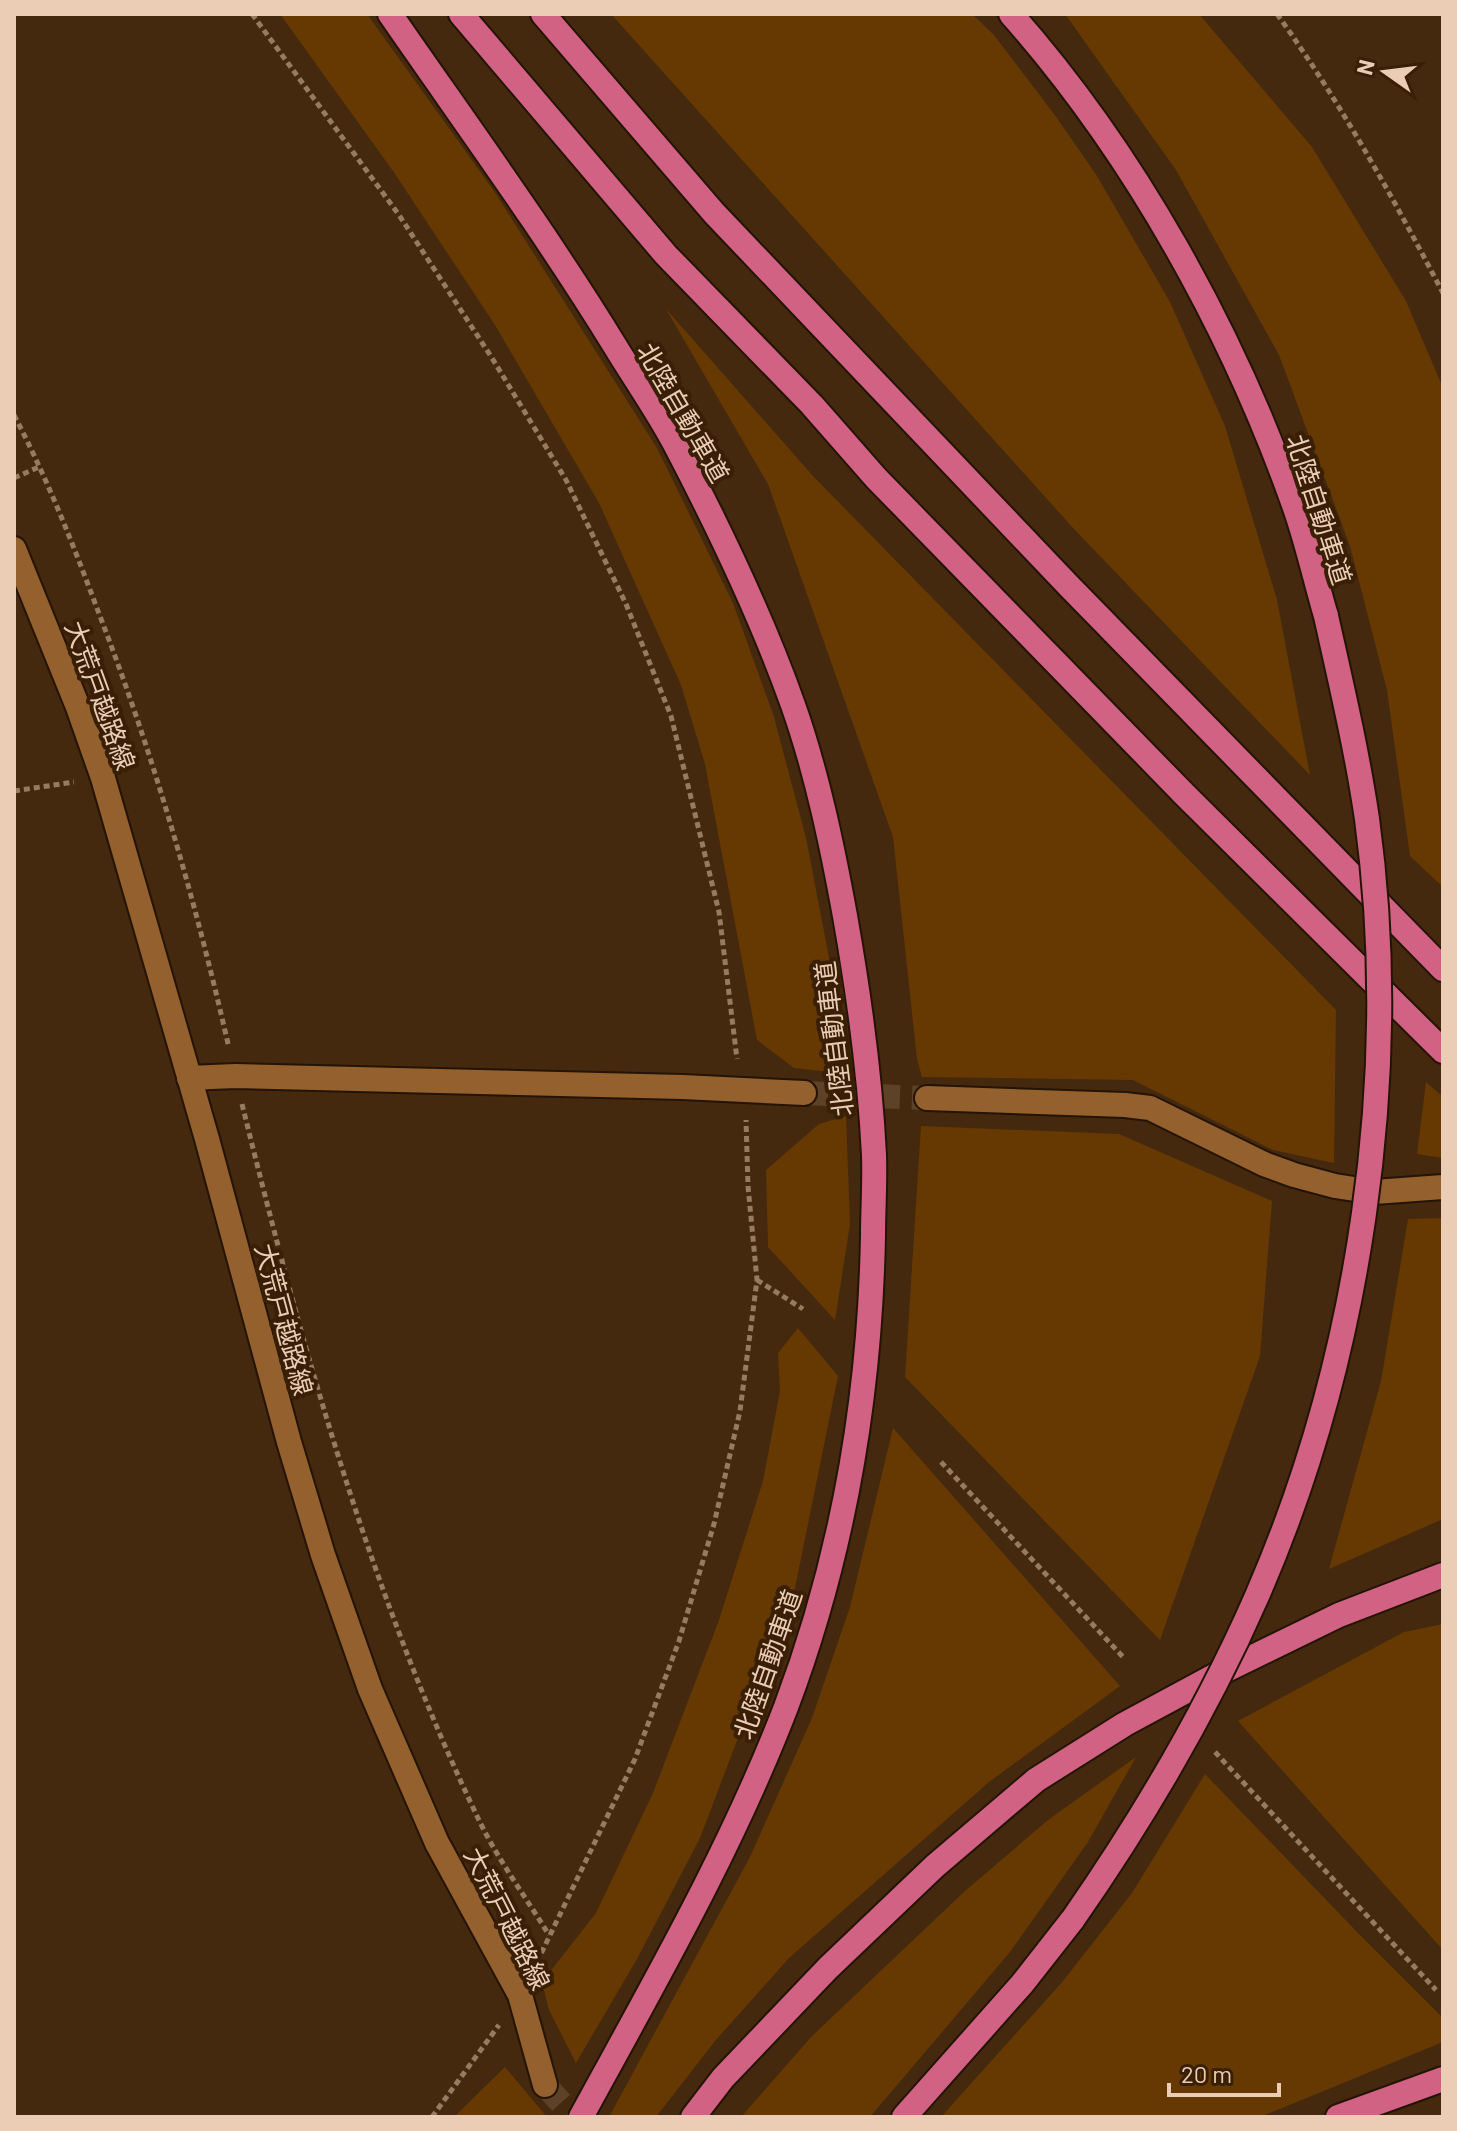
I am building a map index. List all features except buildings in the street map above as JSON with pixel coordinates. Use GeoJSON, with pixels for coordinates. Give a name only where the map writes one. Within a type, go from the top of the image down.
{"type":"FeatureCollection","features":[{"type":"Feature","properties":{"kind":"highway","name":"北陸自動車道"},"geometry":{"type":"LineString","coordinates":[[390,14],[574,280],[672,440],[750,596],[794,708],[831,841],[858,988],[874,1159],[872,1291],[865,1377],[852,1467],[816,1617],[786,1707],[691,1916],[581,2117]]}},
{"type":"Feature","properties":{"kind":"highway"},"geometry":{"type":"LineString","coordinates":[[461,14],[666,255],[812,405],[876,478],[1174,784],[1443,1051]]}},
{"type":"Feature","properties":{"kind":"highway"},"geometry":{"type":"LineString","coordinates":[[543,14],[714,213],[1067,584],[1443,969]]}},
{"type":"Feature","properties":{"kind":"highway","name":"北陸自動車道"},"geometry":{"type":"LineString","coordinates":[[904,2117],[1022,1984],[1073,1919],[1158,1789],[1205,1706],[1257,1595],[1295,1497],[1324,1405],[1348,1298],[1365,1209],[1379,1027],[1377,928],[1367,820],[1326,616],[1295,507],[1256,408],[1196,284],[1138,185],[1083,104],[1011,14]]}},
{"type":"Feature","properties":{"kind":"highway"},"geometry":{"type":"LineString","coordinates":[[693,2117],[723,2078],[828,1968],[935,1866],[1036,1780],[1125,1724],[1214,1676],[1339,1615],[1443,1575]]}},
{"type":"Feature","properties":{"kind":"highway"},"geometry":{"type":"LineString","coordinates":[[1338,2117],[1443,2079]]}},
{"type":"Feature","properties":{"kind":"main road","name":"大荒戸越路線"},"geometry":{"type":"LineString","coordinates":[[14,549],[78,707],[103,778],[323,1555],[370,1689],[437,1843],[520,1995],[545,2085]]}},
{"type":"Feature","properties":{"kind":"main road"},"geometry":{"type":"LineString","coordinates":[[189,1078],[235,1076],[804,1093]]}},
{"type":"Feature","properties":{"kind":"main road"},"geometry":{"type":"LineString","coordinates":[[927,1098],[1150,1108],[1264,1164],[1308,1179],[1374,1192],[1443,1187]]}},
{"type":"Feature","properties":{"kind":"path"},"geometry":{"type":"LineString","coordinates":[[252,14],[399,215],[492,358],[566,480],[626,604],[671,716],[719,912],[740,1091],[747,1125],[748,1186],[757,1280],[740,1411],[714,1524],[679,1641],[635,1759],[585,1868],[520,1995],[432,2117]]}},
{"type":"Feature","properties":{"kind":"path"},"geometry":{"type":"LineString","coordinates":[[1277,14],[1341,108],[1388,188],[1443,293]]}},
{"type":"Feature","properties":{"kind":"path"},"geometry":{"type":"LineString","coordinates":[[14,415],[41,466],[133,702],[205,947],[268,1212],[330,1434],[384,1590],[478,1819],[549,1936]]}},
{"type":"Feature","properties":{"kind":"path"},"geometry":{"type":"LineString","coordinates":[[14,478],[41,466]]}},
{"type":"Feature","properties":{"kind":"path"},"geometry":{"type":"LineString","coordinates":[[14,791],[103,778]]}},
{"type":"Feature","properties":{"kind":"path"},"geometry":{"type":"LineString","coordinates":[[757,1280],[803,1309]]}},
{"type":"Feature","properties":{"kind":"path"},"geometry":{"type":"LineString","coordinates":[[941,1462],[1124,1658]]}},
{"type":"Feature","properties":{"kind":"path"},"geometry":{"type":"LineString","coordinates":[[1215,1752],[1436,1990]]}},
{"type":"Feature","properties":{"kind":"shaded area"},"geometry":{"type":"Polygon","coordinates":[[[280,14],[367,14],[494,191],[657,448],[733,603],[774,717],[806,838],[833,978],[839,1073],[794,1068],[757,1040],[705,764],[681,685],[599,503],[495,325],[393,171],[280,14]]]}},
{"type":"Feature","properties":{"kind":"shaded area"},"geometry":{"type":"Polygon","coordinates":[[[611,14],[972,14],[994,35],[1097,176],[1170,302],[1225,426],[1277,600],[1310,775],[1074,529],[611,14]]]}},
{"type":"Feature","properties":{"kind":"shaded area"},"geometry":{"type":"Polygon","coordinates":[[[1065,14],[1199,14],[1312,147],[1406,301],[1443,388],[1443,887],[1410,856],[1387,690],[1350,546],[1279,355],[1176,170],[1065,14]]]}},
{"type":"Feature","properties":{"kind":"shaded area"},"geometry":{"type":"Polygon","coordinates":[[[666,309],[813,476],[1336,1010],[1334,1163],[1273,1150],[1133,1080],[922,1077],[917,1059],[893,837],[768,484],[666,309]]]}},
{"type":"Feature","properties":{"kind":"shaded area"},"geometry":{"type":"Polygon","coordinates":[[[1426,1082],[1443,1097],[1443,1158],[1417,1154],[1426,1082]]]}},
{"type":"Feature","properties":{"kind":"shaded area"},"geometry":{"type":"Polygon","coordinates":[[[846,1116],[850,1224],[835,1320],[768,1247],[766,1170],[819,1124],[846,1116]]]}},
{"type":"Feature","properties":{"kind":"shaded area"},"geometry":{"type":"Polygon","coordinates":[[[921,1126],[1119,1134],[1272,1201],[1260,1356],[1160,1640],[905,1377],[921,1126]]]}},
{"type":"Feature","properties":{"kind":"shaded area"},"geometry":{"type":"Polygon","coordinates":[[[1443,1218],[1443,1519],[1329,1569],[1381,1381],[1408,1219],[1443,1218]]]}},
{"type":"Feature","properties":{"kind":"shaded area"},"geometry":{"type":"Polygon","coordinates":[[[798,1328],[838,1376],[795,1588],[700,1838],[637,1959],[576,2063],[549,2010],[542,1982],[596,1913],[653,1793],[719,1620],[763,1481],[780,1391],[778,1353],[798,1328]]]}},
{"type":"Feature","properties":{"kind":"shaded area"},"geometry":{"type":"Polygon","coordinates":[[[893,1428],[1120,1686],[989,1782],[789,1958],[715,2041],[656,2117],[609,2117],[750,1857],[812,1718],[850,1607],[893,1428]]]}},
{"type":"Feature","properties":{"kind":"shaded area"},"geometry":{"type":"Polygon","coordinates":[[[1443,1624],[1443,1950],[1238,1721],[1404,1632],[1443,1624]]]}},
{"type":"Feature","properties":{"kind":"shaded area"},"geometry":{"type":"Polygon","coordinates":[[[1136,1757],[1088,1842],[1010,1952],[870,2117],[741,2117],[812,2036],[965,1891],[1048,1820],[1136,1757]]]}},
{"type":"Feature","properties":{"kind":"shaded area"},"geometry":{"type":"Polygon","coordinates":[[[1205,1774],[1443,2018],[1443,2042],[1260,2117],[941,2117],[1063,1981],[1132,1893],[1205,1774]]]}},
{"type":"Feature","properties":{"kind":"shaded area"},"geometry":{"type":"Polygon","coordinates":[[[505,2067],[547,2117],[454,2117],[505,2067]]]}},
{"type":"Feature","properties":{"kind":"tunnel"},"geometry":{"type":"LineString","coordinates":[[804,1093],[927,1098]]}},
{"type":"Feature","properties":{"kind":"tunnel"},"geometry":{"type":"LineString","coordinates":[[545,2085],[574,2117]]}}]}
